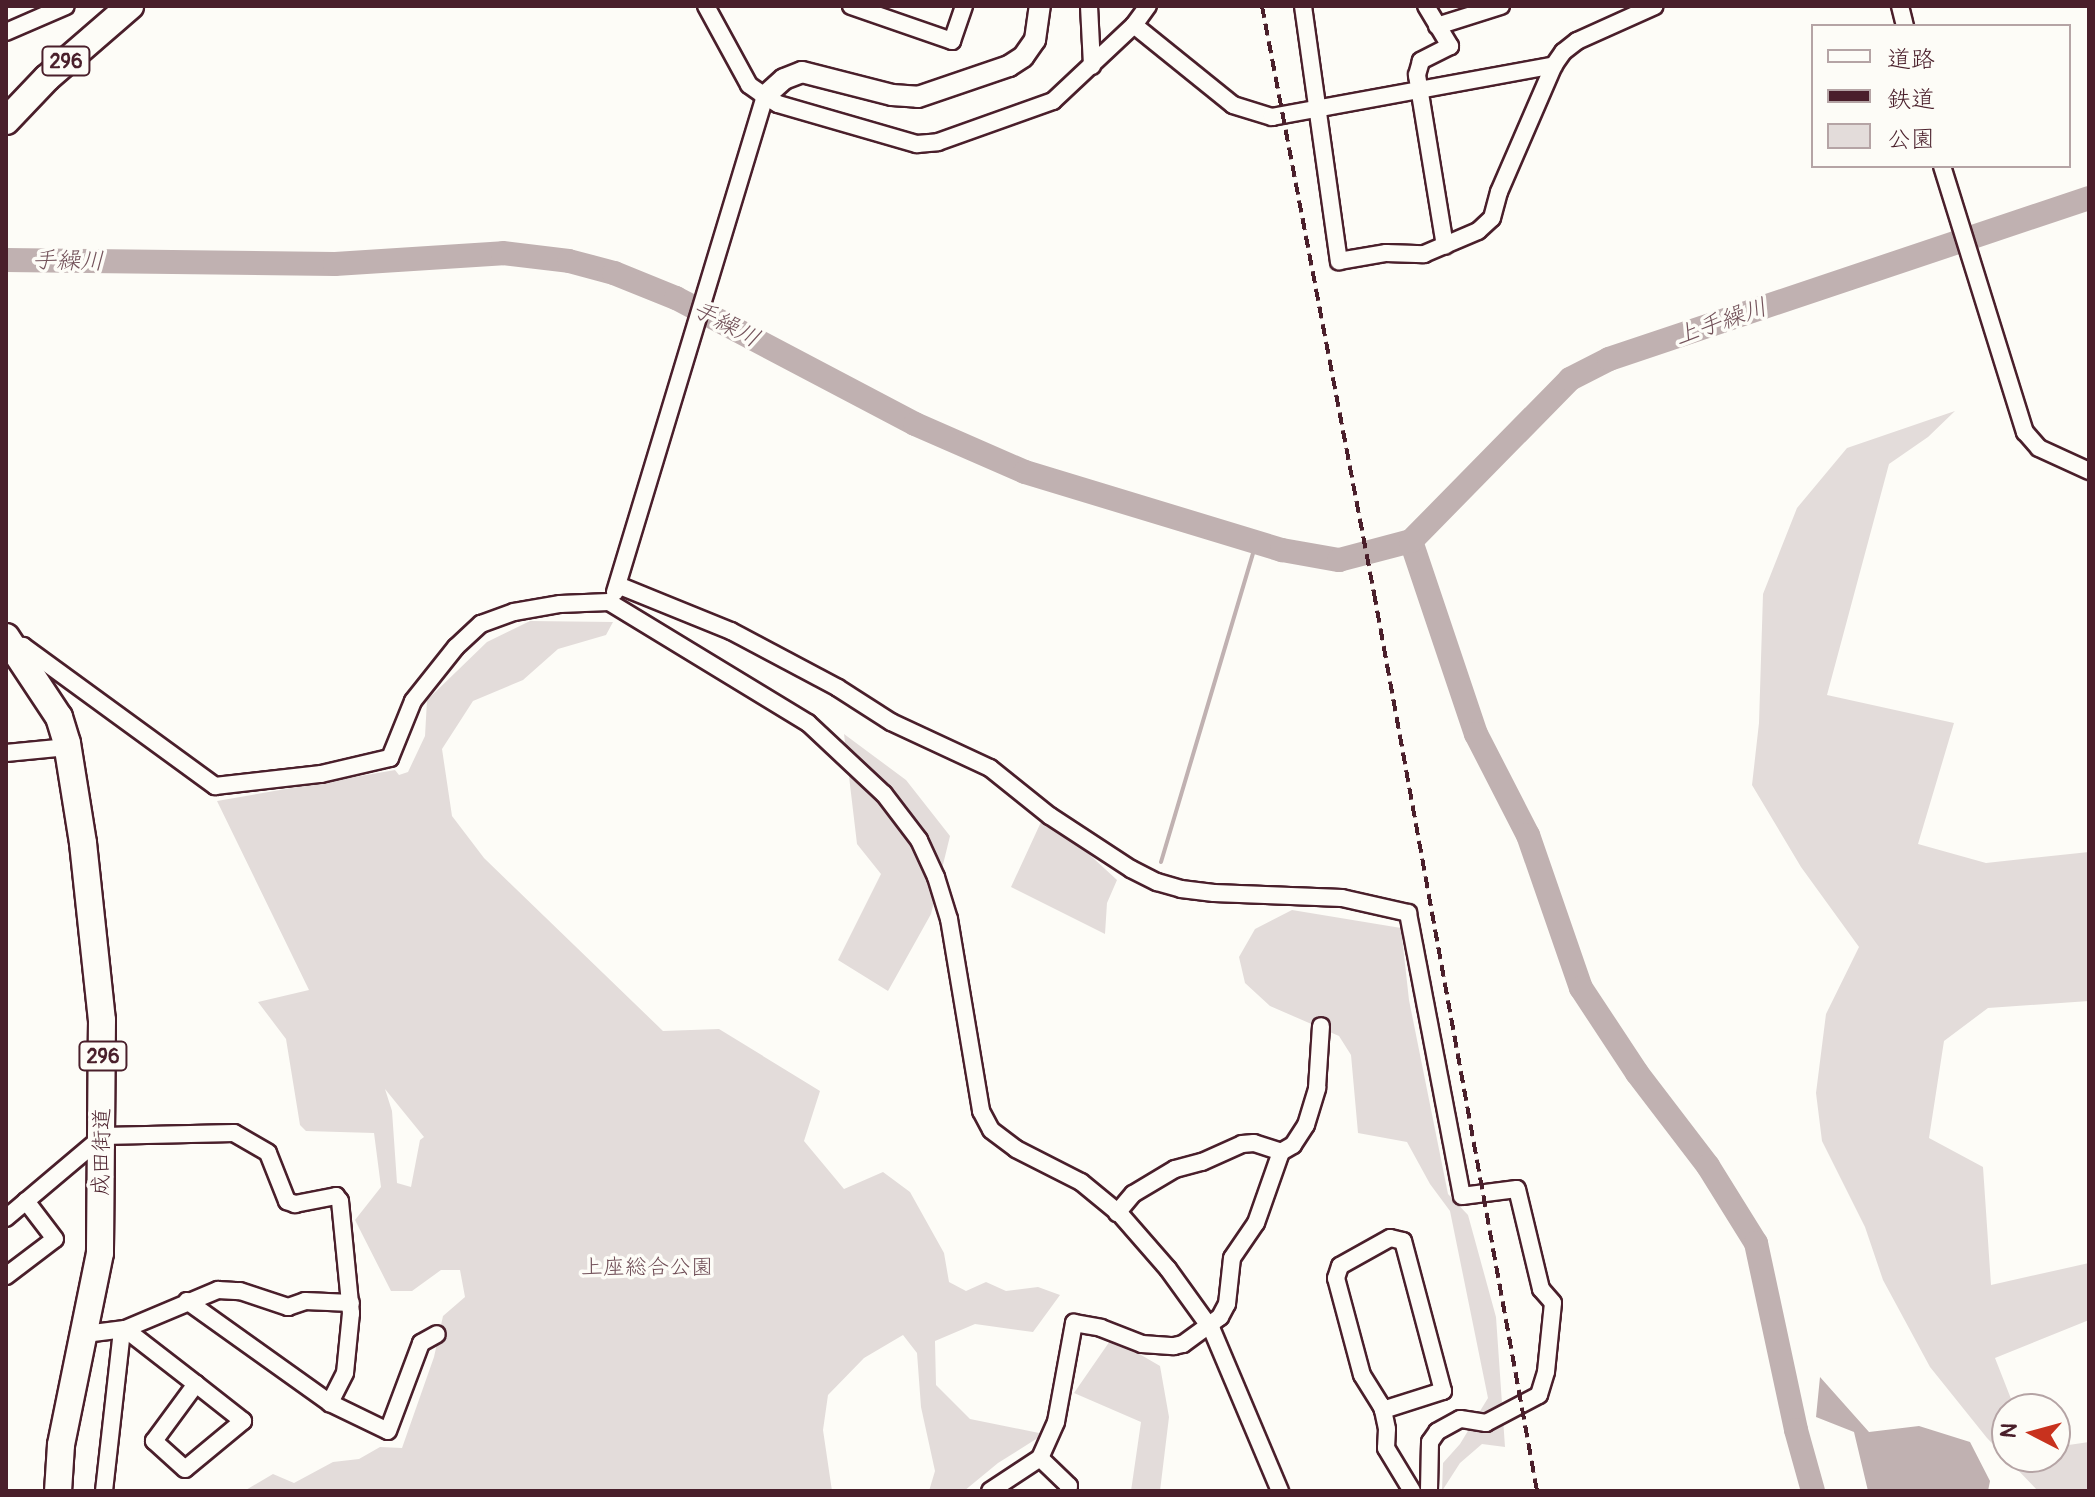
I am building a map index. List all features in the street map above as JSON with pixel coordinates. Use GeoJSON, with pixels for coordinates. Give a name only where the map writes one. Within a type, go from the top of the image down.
{"type":"FeatureCollection","features":[{"type":"Feature","properties":{"kind":"highway","name":"296"},"geometry":{"type":"LineString","coordinates":[[6,121],[47,78],[130,6]]}},
{"type":"Feature","properties":{"kind":"highway","name":"成田街道"},"geometry":{"type":"LineString","coordinates":[[12,653],[59,717],[68,747],[101,995],[103,1136],[100,1253],[61,1445],[58,1491]]}},
{"type":"Feature","properties":{"kind":"street"},"geometry":{"type":"LineString","coordinates":[[6,32],[66,6]]}},
{"type":"Feature","properties":{"kind":"street"},"geometry":{"type":"LineString","coordinates":[[706,6],[749,85],[765,96],[778,104],[917,144],[938,142],[1053,101],[1134,25],[1148,6]]}},
{"type":"Feature","properties":{"kind":"street"},"geometry":{"type":"LineString","coordinates":[[851,6],[952,41],[964,6]]}},
{"type":"Feature","properties":{"kind":"street"},"geometry":{"type":"LineString","coordinates":[[609,602],[620,586],[765,96],[784,79],[802,72],[892,95],[918,97],[1009,66],[1023,57],[1035,40],[1040,6]]}},
{"type":"Feature","properties":{"kind":"street"},"geometry":{"type":"LineString","coordinates":[[1089,6],[1092,66]]}},
{"type":"Feature","properties":{"kind":"street"},"geometry":{"type":"LineString","coordinates":[[1303,6],[1339,261],[1386,253],[1424,254],[1478,231],[1492,218],[1499,192],[1554,65],[1577,41],[1655,6]]}},
{"type":"Feature","properties":{"kind":"street"},"geometry":{"type":"LineString","coordinates":[[1426,6],[1450,46],[1421,61],[1417,75],[1445,246]]}},
{"type":"Feature","properties":{"kind":"street"},"geometry":{"type":"LineString","coordinates":[[1437,26],[1501,6]]}},
{"type":"Feature","properties":{"kind":"street"},"geometry":{"type":"LineString","coordinates":[[1134,25],[1158,42],[1182,67],[1247,112],[1272,117],[1554,65]]}},
{"type":"Feature","properties":{"kind":"street"},"geometry":{"type":"LineString","coordinates":[[1943,168],[2025,432],[2039,448],[2089,471]]}},
{"type":"Feature","properties":{"kind":"street"},"geometry":{"type":"LineString","coordinates":[[620,586],[731,631],[838,688],[891,722],[990,768],[1050,816],[1131,869],[1157,882],[1214,893],[1342,898],[1408,913],[1462,1196],[1517,1189],[1541,1289],[1553,1303],[1546,1372],[1539,1395],[1486,1423],[1460,1419],[1437,1432],[1430,1442],[1429,1491]]}},
{"type":"Feature","properties":{"kind":"street"},"geometry":{"type":"LineString","coordinates":[[12,653],[23,646],[215,786],[321,774],[390,758],[413,701],[426,681],[481,624],[514,612],[560,604],[609,602],[808,723],[884,794],[919,840],[936,877],[949,919],[981,1111],[991,1130],[1016,1149],[1081,1182],[1117,1213],[1168,1269],[1209,1327],[1280,1491]]}},
{"type":"Feature","properties":{"kind":"street"},"geometry":{"type":"LineString","coordinates":[[6,753],[68,747]]}},
{"type":"Feature","properties":{"kind":"street"},"geometry":{"type":"LineString","coordinates":[[990,1491],[1040,1458],[1056,1422],[1074,1323],[1101,1328],[1142,1344],[1174,1346],[1209,1327],[1220,1317],[1227,1304],[1232,1258],[1256,1223],[1281,1152],[1293,1145],[1306,1125],[1317,1088],[1321,1026]]}},
{"type":"Feature","properties":{"kind":"street"},"geometry":{"type":"LineString","coordinates":[[6,1218],[103,1136],[234,1133],[268,1153],[287,1201],[295,1204],[336,1196],[346,1235],[342,1237],[351,1303],[345,1373],[330,1403]]}},
{"type":"Feature","properties":{"kind":"street"},"geometry":{"type":"LineString","coordinates":[[1117,1213],[1133,1194],[1175,1169],[1202,1162],[1242,1144],[1254,1143],[1281,1152]]}},
{"type":"Feature","properties":{"kind":"street"},"geometry":{"type":"LineString","coordinates":[[6,1276],[55,1239],[26,1201]]}},
{"type":"Feature","properties":{"kind":"street"},"geometry":{"type":"LineString","coordinates":[[1383,1410],[1443,1391],[1403,1241],[1390,1238],[1340,1266],[1336,1278],[1362,1375],[1383,1410],[1387,1429],[1386,1448],[1412,1491]]}},
{"type":"Feature","properties":{"kind":"street"},"geometry":{"type":"LineString","coordinates":[[85,1334],[124,1329],[218,1290],[240,1291],[288,1307],[305,1301],[351,1303]]}},
{"type":"Feature","properties":{"kind":"street"},"geometry":{"type":"LineString","coordinates":[[187,1301],[330,1403],[388,1431],[421,1343],[437,1334]]}},
{"type":"Feature","properties":{"kind":"street"},"geometry":{"type":"LineString","coordinates":[[124,1329],[196,1384],[243,1421],[185,1469],[154,1441],[196,1384]]}},
{"type":"Feature","properties":{"kind":"street"},"geometry":{"type":"LineString","coordinates":[[106,1490],[124,1329]]}},
{"type":"Feature","properties":{"kind":"street"},"geometry":{"type":"LineString","coordinates":[[1040,1458],[1069,1486],[1068,1491]]}},
{"type":"Feature","properties":{"kind":"green space"},"geometry":{"type":"Polygon","coordinates":[[[1955,411],[1928,437],[1889,464],[1827,695],[1954,723],[1918,844],[1986,863],[2089,852],[2089,1001],[1988,1008],[1944,1041],[1929,1138],[1983,1167],[1991,1285],[2089,1263],[2089,1320],[1995,1358],[2009,1393],[1991,1393],[1991,1442],[1930,1367],[1883,1280],[1865,1227],[1822,1141],[1816,1093],[1826,1014],[1859,947],[1801,867],[1752,785],[1759,723],[1763,594],[1797,508],[1847,448],[1955,411]]]}},
{"type":"Feature","properties":{"kind":"green space","name":"上座総合公園"},"geometry":{"type":"Polygon","coordinates":[[[530,621],[613,622],[606,635],[558,649],[523,680],[473,701],[442,749],[452,816],[484,858],[663,1031],[719,1029],[820,1091],[804,1141],[844,1189],[883,1172],[910,1192],[944,1253],[949,1282],[966,1291],[986,1282],[1006,1291],[1038,1287],[1060,1295],[1033,1332],[975,1324],[935,1341],[936,1385],[970,1419],[1044,1434],[998,1463],[964,1491],[929,1491],[935,1471],[921,1407],[917,1353],[903,1335],[864,1358],[828,1395],[823,1430],[832,1491],[244,1491],[273,1474],[294,1483],[333,1462],[359,1459],[380,1447],[402,1448],[434,1357],[443,1316],[465,1297],[460,1270],[441,1270],[412,1291],[391,1291],[355,1220],[381,1187],[374,1133],[306,1131],[300,1125],[286,1039],[258,1002],[309,990],[217,801],[395,770],[399,775],[408,772],[425,736],[427,700],[487,642],[530,621]],[[385,1089],[392,1111],[397,1183],[411,1187],[420,1140],[424,1137],[385,1089]]]}},
{"type":"Feature","properties":{"kind":"green space"},"geometry":{"type":"Polygon","coordinates":[[[844,734],[906,780],[950,836],[931,914],[888,991],[838,960],[881,874],[857,844],[844,734]]]}},
{"type":"Feature","properties":{"kind":"green space"},"geometry":{"type":"Polygon","coordinates":[[[1041,822],[1079,845],[1117,880],[1107,903],[1105,934],[1011,887],[1041,822]]]}},
{"type":"Feature","properties":{"kind":"green space"},"geometry":{"type":"Polygon","coordinates":[[[1292,910],[1401,928],[1409,1000],[1448,1194],[1468,1215],[1496,1317],[1505,1447],[1482,1444],[1460,1463],[1442,1491],[1443,1463],[1460,1444],[1488,1398],[1450,1211],[1430,1184],[1407,1142],[1358,1133],[1351,1055],[1339,1036],[1270,1006],[1245,983],[1239,957],[1255,929],[1292,910]]]}},
{"type":"Feature","properties":{"kind":"green space"},"geometry":{"type":"Polygon","coordinates":[[[1112,1338],[1160,1366],[1169,1417],[1160,1491],[1131,1491],[1141,1422],[1074,1393],[1112,1338]]]}},
{"type":"Feature","properties":{"kind":"green space"},"geometry":{"type":"Polygon","coordinates":[[[2089,1442],[2089,1491],[2038,1491],[2021,1473],[2071,1473],[2071,1445],[2089,1442]]]}},
{"type":"Feature","properties":{"kind":"shaded area"},"geometry":{"type":"Polygon","coordinates":[[[1820,1377],[1869,1432],[1919,1426],[1970,1442],[1990,1481],[1988,1491],[1868,1491],[1854,1432],[1816,1417],[1820,1377]]]}},
{"type":"Feature","properties":{"kind":"waterway","name":"上手繰川"},"geometry":{"type":"LineString","coordinates":[[1411,541],[1570,379],[1609,359],[2089,198]]}},
{"type":"Feature","properties":{"kind":"waterway","name":"手繰川"},"geometry":{"type":"LineString","coordinates":[[6,260],[335,264],[503,253],[569,261],[614,273],[676,298],[915,424],[1025,472],[1282,550],[1339,560],[1411,541]]}},
{"type":"Feature","properties":{"kind":"waterway"},"geometry":{"type":"LineString","coordinates":[[1411,541],[1476,734],[1528,835],[1581,988],[1637,1073],[1708,1166],[1756,1243],[1796,1430],[1813,1491]]}},
{"type":"Feature","properties":{"kind":"waterway"},"geometry":{"type":"LineString","coordinates":[[1161,862],[1256,543]]}},
{"type":"Feature","properties":{"kind":"railway"},"geometry":{"type":"LineString","coordinates":[[1262,6],[1374,593],[1537,1491]]}}]}
